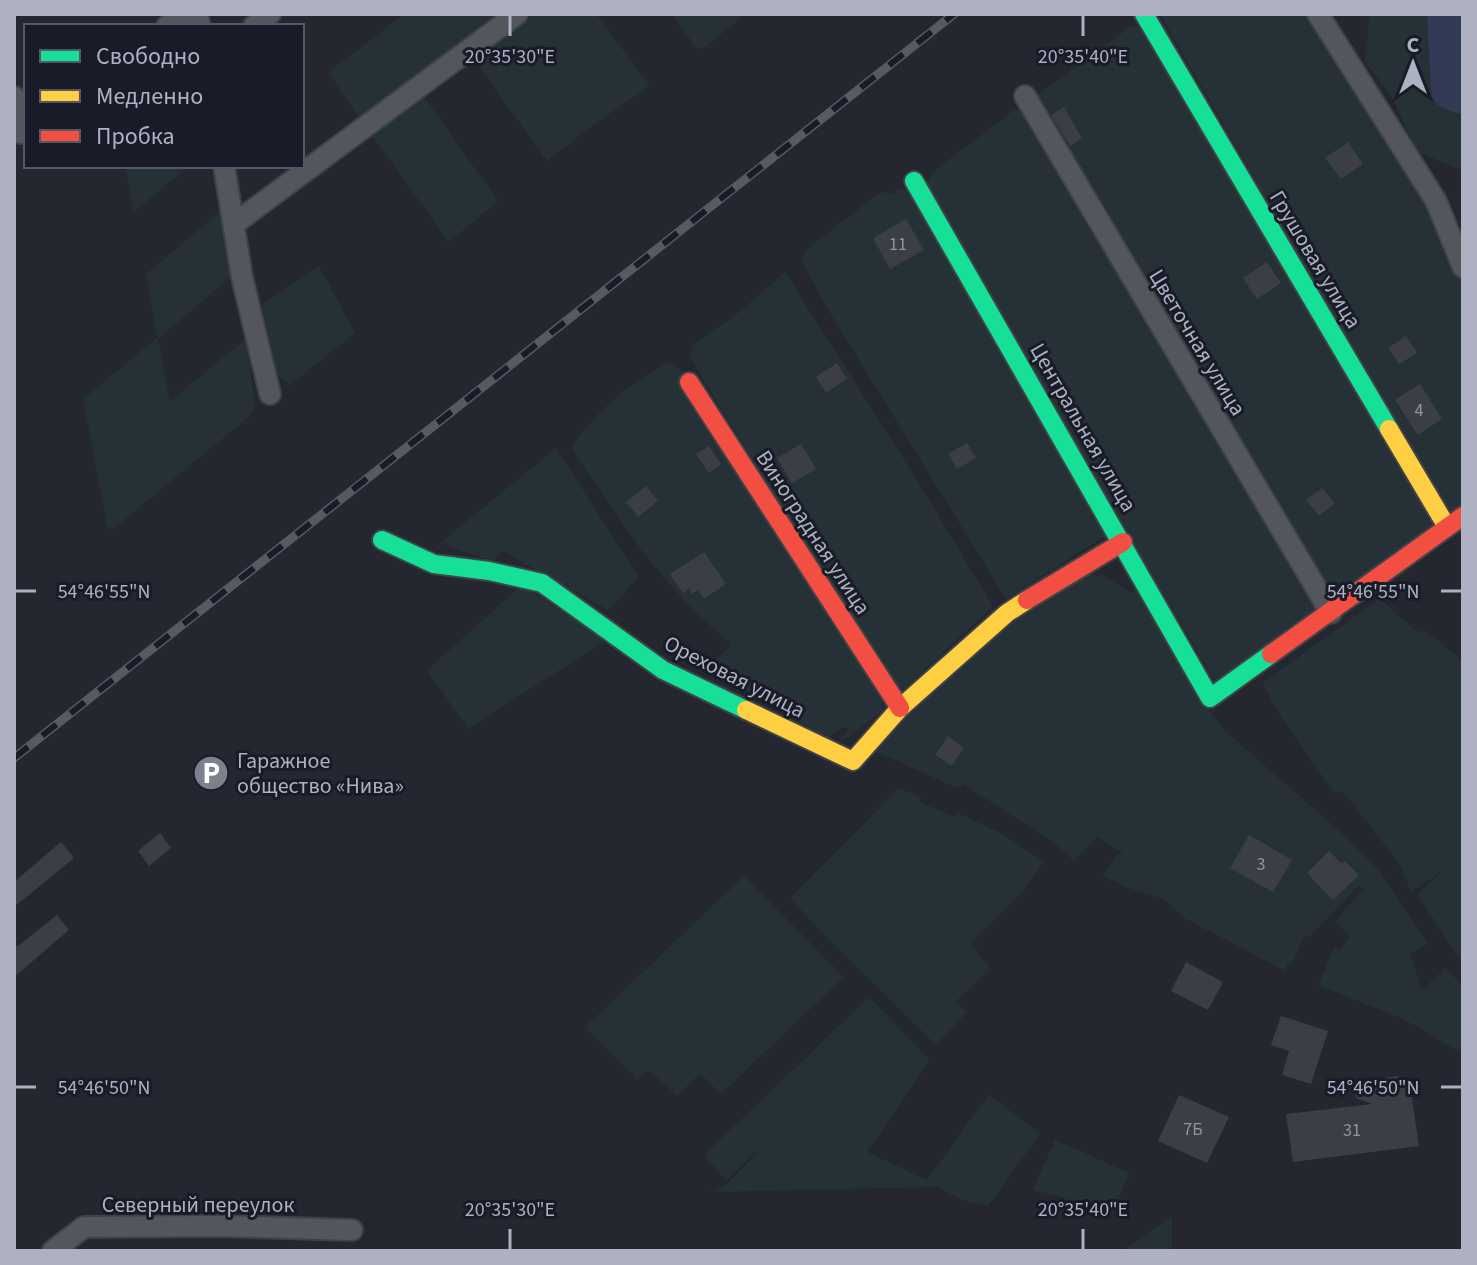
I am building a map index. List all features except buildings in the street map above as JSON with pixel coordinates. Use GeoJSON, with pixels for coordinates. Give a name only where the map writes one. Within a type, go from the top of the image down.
{"type":"FeatureCollection","features":[{"type":"Feature","properties":{"kind":"street"},"geometry":{"type":"LineString","coordinates":[[234,224],[517,14]]}},
{"type":"Feature","properties":{"kind":"street","name":"Грушовая улица"},"geometry":{"type":"LineString","coordinates":[[1144,14],[1447,527]]}},
{"type":"Feature","properties":{"kind":"street"},"geometry":{"type":"LineString","coordinates":[[1318,14],[1436,201],[1463,267]]}},
{"type":"Feature","properties":{"kind":"street","name":"Цветочная улица"},"geometry":{"type":"LineString","coordinates":[[1025,96],[1331,613]]}},
{"type":"Feature","properties":{"kind":"street"},"geometry":{"type":"LineString","coordinates":[[14,97],[20,134]]}},
{"type":"Feature","properties":{"kind":"street"},"geometry":{"type":"LineString","coordinates":[[224,168],[242,277],[270,394]]}},
{"type":"Feature","properties":{"kind":"street","name":"Центральная улица"},"geometry":{"type":"LineString","coordinates":[[914,181],[1210,698],[1331,613]]}},
{"type":"Feature","properties":{"kind":"street","name":"Виноградная улица"},"geometry":{"type":"LineString","coordinates":[[689,382],[900,708]]}},
{"type":"Feature","properties":{"kind":"street"},"geometry":{"type":"LineString","coordinates":[[1331,613],[1463,516]]}},
{"type":"Feature","properties":{"kind":"street","name":"Ореховая улица"},"geometry":{"type":"LineString","coordinates":[[382,540],[434,564],[489,571],[542,583],[663,670],[853,761],[900,708]]}},
{"type":"Feature","properties":{"kind":"street"},"geometry":{"type":"LineString","coordinates":[[900,708],[1007,613],[1123,542]]}},
{"type":"Feature","properties":{"kind":"street","name":"Северный переулок"},"geometry":{"type":"LineString","coordinates":[[53,1251],[84,1227],[219,1226],[352,1230]]}},
{"type":"Feature","properties":{"kind":"shaded area"},"geometry":{"type":"Polygon","coordinates":[[[405,14],[510,14],[362,122],[328,72],[405,14]]]}},
{"type":"Feature","properties":{"kind":"shaded area"},"geometry":{"type":"Polygon","coordinates":[[[530,14],[596,14],[650,86],[547,161],[472,57],[530,14]]]}},
{"type":"Feature","properties":{"kind":"shaded area"},"geometry":{"type":"Polygon","coordinates":[[[672,14],[745,14],[703,49],[699,46],[697,49],[672,14]]]}},
{"type":"Feature","properties":{"kind":"shaded area"},"geometry":{"type":"Polygon","coordinates":[[[1160,14],[1312,14],[1405,151],[1463,284],[1463,508],[1449,518],[1160,14]]]}},
{"type":"Feature","properties":{"kind":"shaded area"},"geometry":{"type":"Polygon","coordinates":[[[1363,14],[1463,14],[1463,171],[1417,151],[1391,95],[1365,62],[1369,18],[1363,14]]]}},
{"type":"Feature","properties":{"kind":"shaded area"},"geometry":{"type":"Polygon","coordinates":[[[1130,27],[1140,27],[1436,525],[1332,600],[1036,104],[1038,95],[1130,27]]]}},
{"type":"Feature","properties":{"kind":"shaded area"},"geometry":{"type":"Polygon","coordinates":[[[423,95],[498,201],[449,242],[371,134],[423,95]]]}},
{"type":"Feature","properties":{"kind":"shaded area"},"geometry":{"type":"Polygon","coordinates":[[[1014,110],[1025,111],[1318,610],[1215,681],[924,188],[934,171],[1014,110]]]}},
{"type":"Feature","properties":{"kind":"shaded area"},"geometry":{"type":"Polygon","coordinates":[[[125,168],[187,168],[134,212],[125,168]]]}},
{"type":"Feature","properties":{"kind":"shaded area"},"geometry":{"type":"Polygon","coordinates":[[[907,188],[1107,535],[1006,599],[827,308],[801,260],[807,249],[880,192],[893,194],[896,190],[907,188]]]}},
{"type":"Feature","properties":{"kind":"shaded area"},"geometry":{"type":"Polygon","coordinates":[[[225,208],[235,273],[158,339],[170,401],[246,339],[255,404],[250,416],[113,529],[107,526],[83,399],[157,338],[146,274],[225,208]]]}},
{"type":"Feature","properties":{"kind":"shaded area"},"geometry":{"type":"Polygon","coordinates":[[[319,266],[355,333],[290,385],[277,374],[262,305],[319,266]]]}},
{"type":"Feature","properties":{"kind":"shaded area"},"geometry":{"type":"Polygon","coordinates":[[[785,272],[993,606],[902,691],[800,537],[689,356],[692,345],[737,314],[785,272]]]}},
{"type":"Feature","properties":{"kind":"shaded area"},"geometry":{"type":"Polygon","coordinates":[[[669,362],[680,369],[689,383],[882,698],[883,710],[848,738],[839,739],[848,731],[844,726],[828,738],[707,669],[731,645],[688,605],[644,554],[574,453],[572,446],[603,409],[628,388],[669,362]]]}},
{"type":"Feature","properties":{"kind":"shaded area"},"geometry":{"type":"Polygon","coordinates":[[[556,448],[639,577],[608,610],[502,551],[494,560],[487,560],[440,543],[556,448]]]}},
{"type":"Feature","properties":{"kind":"shaded area"},"geometry":{"type":"Polygon","coordinates":[[[1088,572],[1102,575],[1131,592],[1135,589],[1199,697],[1224,730],[1344,835],[1380,872],[1428,944],[1410,954],[1422,990],[1445,968],[1463,986],[1463,1050],[1458,1051],[1405,1020],[1318,985],[1335,947],[1340,950],[1350,936],[1335,921],[1364,889],[1359,885],[1310,936],[1303,938],[1292,964],[1288,962],[1285,971],[1186,919],[1163,899],[1102,876],[1117,855],[1124,855],[1098,837],[1074,861],[1053,842],[963,784],[959,788],[952,786],[873,750],[990,637],[1088,572]]]}},
{"type":"Feature","properties":{"kind":"shaded area"},"geometry":{"type":"Polygon","coordinates":[[[521,586],[608,639],[468,729],[427,670],[521,586]]]}},
{"type":"Feature","properties":{"kind":"shaded area"},"geometry":{"type":"Polygon","coordinates":[[[1379,599],[1418,632],[1425,630],[1463,661],[1463,959],[1460,959],[1417,894],[1448,867],[1411,892],[1400,865],[1347,796],[1341,791],[1335,794],[1279,714],[1262,683],[1379,599]]]}},
{"type":"Feature","properties":{"kind":"shaded area"},"geometry":{"type":"Polygon","coordinates":[[[897,788],[921,797],[919,802],[956,817],[958,813],[1003,834],[1044,862],[1022,892],[970,943],[991,969],[956,1001],[967,1012],[936,1045],[790,898],[897,788]]]}},
{"type":"Feature","properties":{"kind":"shaded area"},"geometry":{"type":"Polygon","coordinates":[[[744,876],[844,977],[721,1094],[700,1073],[677,1096],[649,1070],[637,1080],[585,1027],[744,876]]]}},
{"type":"Feature","properties":{"kind":"shaded area"},"geometry":{"type":"Polygon","coordinates":[[[869,997],[930,1060],[867,1152],[927,1180],[989,1094],[1040,1134],[988,1206],[961,1200],[938,1187],[710,1192],[725,1186],[772,1137],[726,1180],[704,1155],[869,997]]]}},
{"type":"Feature","properties":{"kind":"shaded area"},"geometry":{"type":"Polygon","coordinates":[[[1055,1140],[1130,1173],[1112,1211],[1033,1190],[1055,1140]]]}},
{"type":"Feature","properties":{"kind":"shaded area"},"geometry":{"type":"Polygon","coordinates":[[[1172,1216],[1172,1251],[1122,1251],[1172,1216]]]}},
{"type":"Feature","properties":{"kind":"waterway"},"geometry":{"type":"LineString","coordinates":[[1446,14],[1450,90],[1463,95]]}},
{"type":"Feature","properties":{"kind":"railway"},"geometry":{"type":"LineString","coordinates":[[14,758],[954,14]]}},
{"type":"Feature","properties":{"kind":"traffic: fast"},"geometry":{"type":"LineString","coordinates":[[1144,14],[1389,429]]}},
{"type":"Feature","properties":{"kind":"traffic: fast"},"geometry":{"type":"LineString","coordinates":[[914,181],[1210,698],[1271,654]]}},
{"type":"Feature","properties":{"kind":"traffic: fast"},"geometry":{"type":"LineString","coordinates":[[382,540],[434,564],[489,571],[542,583],[663,670],[746,710]]}},
{"type":"Feature","properties":{"kind":"traffic: slow"},"geometry":{"type":"LineString","coordinates":[[1389,429],[1447,527]]}},
{"type":"Feature","properties":{"kind":"traffic: slow"},"geometry":{"type":"LineString","coordinates":[[746,710],[853,761],[900,708],[1007,613],[1027,600]]}},
{"type":"Feature","properties":{"kind":"traffic: jam"},"geometry":{"type":"LineString","coordinates":[[689,382],[900,708]]}},
{"type":"Feature","properties":{"kind":"traffic: jam"},"geometry":{"type":"LineString","coordinates":[[1271,654],[1463,516]]}},
{"type":"Feature","properties":{"kind":"traffic: jam"},"geometry":{"type":"LineString","coordinates":[[1027,600],[1123,542]]}},
{"type":"Feature","properties":{"kind":"place","name":"Гаражное общество «Нива»"},"geometry":{"type":"Point","coordinates":[211,773]}}]}
